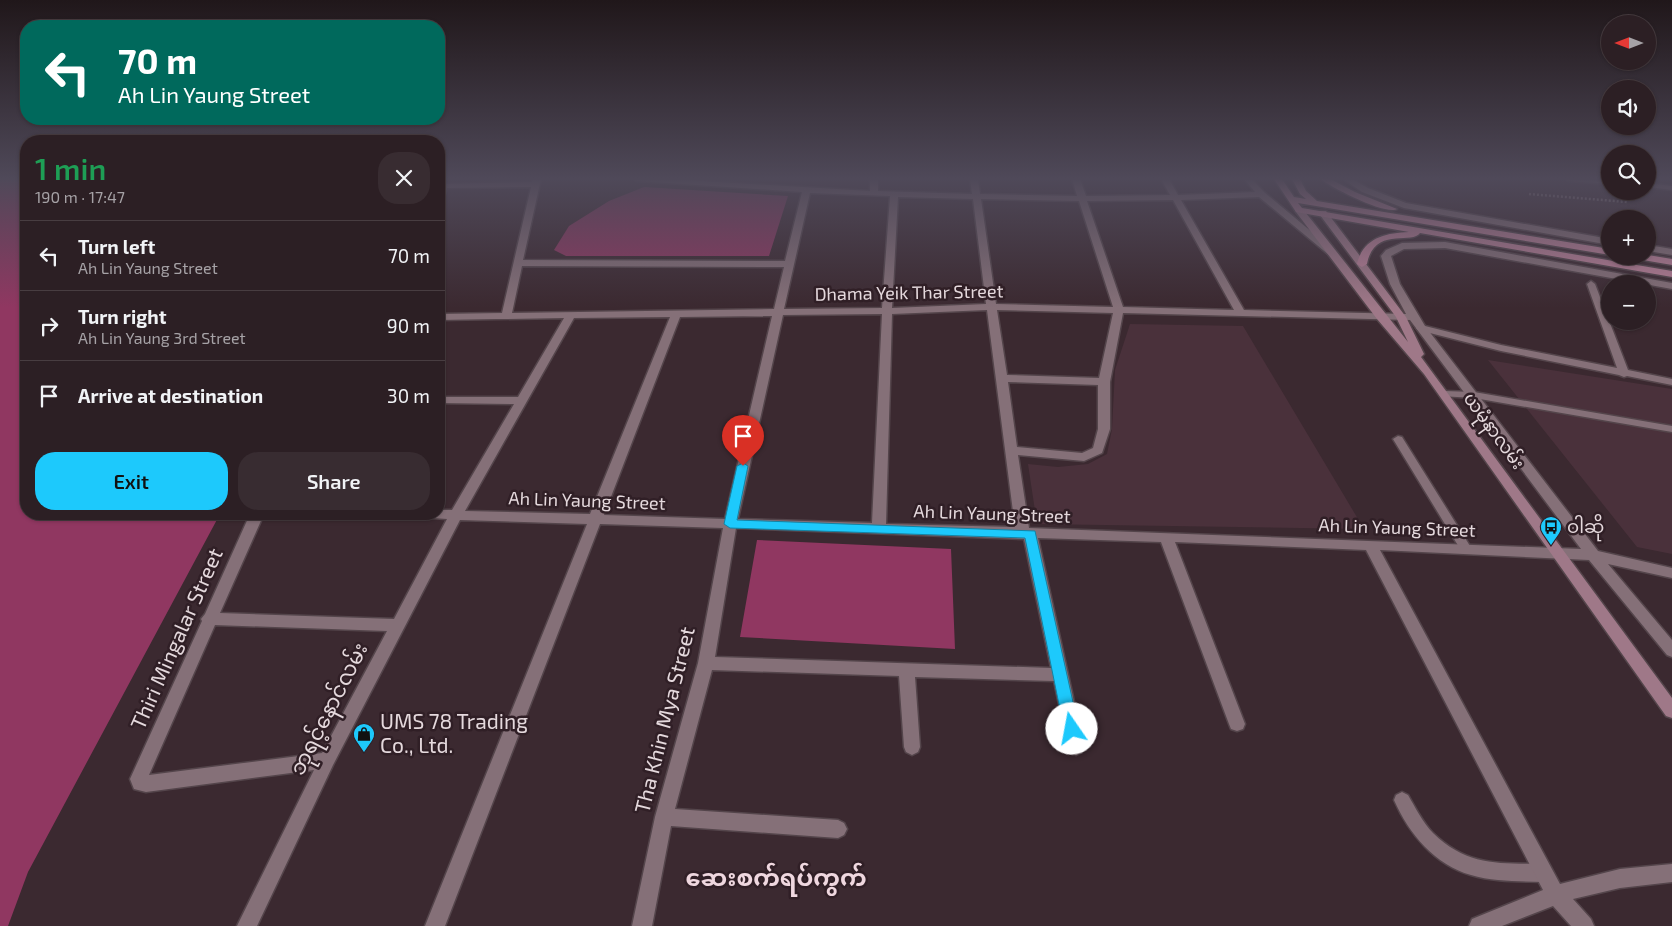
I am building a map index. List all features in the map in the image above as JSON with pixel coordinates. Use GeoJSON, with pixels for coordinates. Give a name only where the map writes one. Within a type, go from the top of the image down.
{"type":"FeatureCollection","features":[{"type":"Feature","properties":{"kind":"main road","name":"ယမုံနာလမ်း"},"geometry":{"type":"LineString","coordinates":[[1308,222],[1381,316],[1428,372],[1560,552],[1672,711]]}},
{"type":"Feature","properties":{"kind":"main road"},"geometry":{"type":"LineString","coordinates":[[1330,222],[1401,317],[1428,372]]}},
{"type":"Feature","properties":{"kind":"main road"},"geometry":{"type":"LineString","coordinates":[[1373,222],[1672,274]]}},
{"type":"Feature","properties":{"kind":"main road"},"geometry":{"type":"LineString","coordinates":[[1439,222],[1601,250]]}},
{"type":"Feature","properties":{"kind":"main road"},"geometry":{"type":"LineString","coordinates":[[1362,264],[1367,249],[1382,239],[1405,234],[1438,233]]}},
{"type":"Feature","properties":{"kind":"main road"},"geometry":{"type":"LineString","coordinates":[[1656,259],[1672,262]]}},
{"type":"Feature","properties":{"kind":"street"},"geometry":{"type":"LineString","coordinates":[[506,316],[527,222]]}},
{"type":"Feature","properties":{"kind":"street","name":"Tha Khin Mya Street"},"geometry":{"type":"LineString","coordinates":[[642,926],[664,817],[706,662],[730,524],[798,222]]}},
{"type":"Feature","properties":{"kind":"street"},"geometry":{"type":"LineString","coordinates":[[880,529],[887,311],[892,222]]}},
{"type":"Feature","properties":{"kind":"street"},"geometry":{"type":"LineString","coordinates":[[981,222],[991,307],[1026,534],[1076,747]]}},
{"type":"Feature","properties":{"kind":"street"},"geometry":{"type":"LineString","coordinates":[[1012,450],[1084,457],[1098,450],[1104,429],[1104,382],[1119,309],[1092,222]]}},
{"type":"Feature","properties":{"kind":"street"},"geometry":{"type":"LineString","coordinates":[[1190,222],[1241,313]]}},
{"type":"Feature","properties":{"kind":"street"},"geometry":{"type":"LineString","coordinates":[[1295,222],[1336,256]]}},
{"type":"Feature","properties":{"kind":"street"},"geometry":{"type":"LineString","coordinates":[[1500,222],[1601,240]]}},
{"type":"Feature","properties":{"kind":"street"},"geometry":{"type":"LineString","coordinates":[[1672,286],[1444,245],[1412,244],[1395,248],[1386,256],[1395,281],[1421,328],[1594,555],[1672,651]]}},
{"type":"Feature","properties":{"kind":"street"},"geometry":{"type":"LineString","coordinates":[[1656,249],[1672,252]]}},
{"type":"Feature","properties":{"kind":"street"},"geometry":{"type":"LineString","coordinates":[[518,263],[788,264]]}},
{"type":"Feature","properties":{"kind":"street","name":"Dhama Yeik Thar Street"},"geometry":{"type":"LineString","coordinates":[[445,317],[777,313],[991,307],[1414,317]]}},
{"type":"Feature","properties":{"kind":"street"},"geometry":{"type":"LineString","coordinates":[[435,926],[676,314]]}},
{"type":"Feature","properties":{"kind":"street","name":"ဘုရင့်နောင်လမ်း"},"geometry":{"type":"LineString","coordinates":[[247,926],[326,760],[456,515],[570,315]]}},
{"type":"Feature","properties":{"kind":"street"},"geometry":{"type":"LineString","coordinates":[[1002,378],[1104,382]]}},
{"type":"Feature","properties":{"kind":"street"},"geometry":{"type":"LineString","coordinates":[[445,400],[521,402]]}},
{"type":"Feature","properties":{"kind":"street","name":"Ah Lin Yaung Street"},"geometry":{"type":"LineString","coordinates":[[445,515],[1166,537],[1560,552],[1594,555],[1672,573]]}},
{"type":"Feature","properties":{"kind":"street","name":"Thiri Mingalar Street"},"geometry":{"type":"LineString","coordinates":[[254,520],[208,619],[139,778],[140,783],[146,784],[326,760]]}},
{"type":"Feature","properties":{"kind":"street"},"geometry":{"type":"LineString","coordinates":[[1166,537],[1237,724]]}},
{"type":"Feature","properties":{"kind":"street"},"geometry":{"type":"LineString","coordinates":[[1372,546],[1555,894],[1584,926]]}},
{"type":"Feature","properties":{"kind":"street"},"geometry":{"type":"LineString","coordinates":[[208,619],[398,625]]}},
{"type":"Feature","properties":{"kind":"street"},"geometry":{"type":"LineString","coordinates":[[706,662],[1060,675]]}},
{"type":"Feature","properties":{"kind":"street"},"geometry":{"type":"LineString","coordinates":[[907,670],[912,747]]}},
{"type":"Feature","properties":{"kind":"street"},"geometry":{"type":"LineString","coordinates":[[664,817],[838,829]]}},
{"type":"Feature","properties":{"kind":"street"},"geometry":{"type":"LineString","coordinates":[[1480,926],[1555,894],[1598,881],[1672,873]]}},
{"type":"Feature","properties":{"kind":"lane"},"geometry":{"type":"LineString","coordinates":[[1591,284],[1624,374]]}},
{"type":"Feature","properties":{"kind":"lane"},"geometry":{"type":"LineString","coordinates":[[1421,328],[1501,348],[1624,374],[1672,382]]}},
{"type":"Feature","properties":{"kind":"lane"},"geometry":{"type":"LineString","coordinates":[[1444,394],[1474,396],[1672,429]]}},
{"type":"Feature","properties":{"kind":"lane"},"geometry":{"type":"LineString","coordinates":[[1398,439],[1466,549]]}},
{"type":"Feature","properties":{"kind":"lane"},"geometry":{"type":"LineString","coordinates":[[1402,800],[1426,838],[1453,859],[1472,867],[1492,871],[1544,873]]}},
{"type":"Feature","properties":{"kind":"shaded area"},"geometry":{"type":"Polygon","coordinates":[[[0,222],[20,222],[20,520],[217,520],[28,872],[8,926],[0,926],[0,222]]]}},
{"type":"Feature","properties":{"kind":"shaded area"},"geometry":{"type":"Polygon","coordinates":[[[575,222],[780,222],[769,256],[566,256],[554,250],[569,226],[575,222]]]}},
{"type":"Feature","properties":{"kind":"shaded area"},"geometry":{"type":"Polygon","coordinates":[[[1130,324],[1243,326],[1364,529],[1037,524],[1028,464],[1058,467],[1088,464],[1107,454],[1112,429],[1115,370],[1130,324]]]}},
{"type":"Feature","properties":{"kind":"shaded area"},"geometry":{"type":"Polygon","coordinates":[[[1488,360],[1672,389],[1672,554],[1637,547],[1488,360]]]}},
{"type":"Feature","properties":{"kind":"shaded area"},"geometry":{"type":"Polygon","coordinates":[[[757,540],[951,549],[955,649],[740,637],[757,540]]]}},
{"type":"Feature","properties":{"kind":"place","name":"ဝါဆို"},"geometry":{"type":"Point","coordinates":[1551,546]}},
{"type":"Feature","properties":{"kind":"place","name":"UMS 78 Trading Co., Ltd."},"geometry":{"type":"Point","coordinates":[364,753]}},
{"type":"Feature","properties":{"kind":"district","name":"ဆေးစက်ရပ်ကွက်"},"geometry":{"type":"Point","coordinates":[776,878]}},
{"type":"Feature","properties":{"kind":"route"},"geometry":{"type":"LineString","coordinates":[[743,466],[730,524],[1030,534],[1072,729]]}}]}
